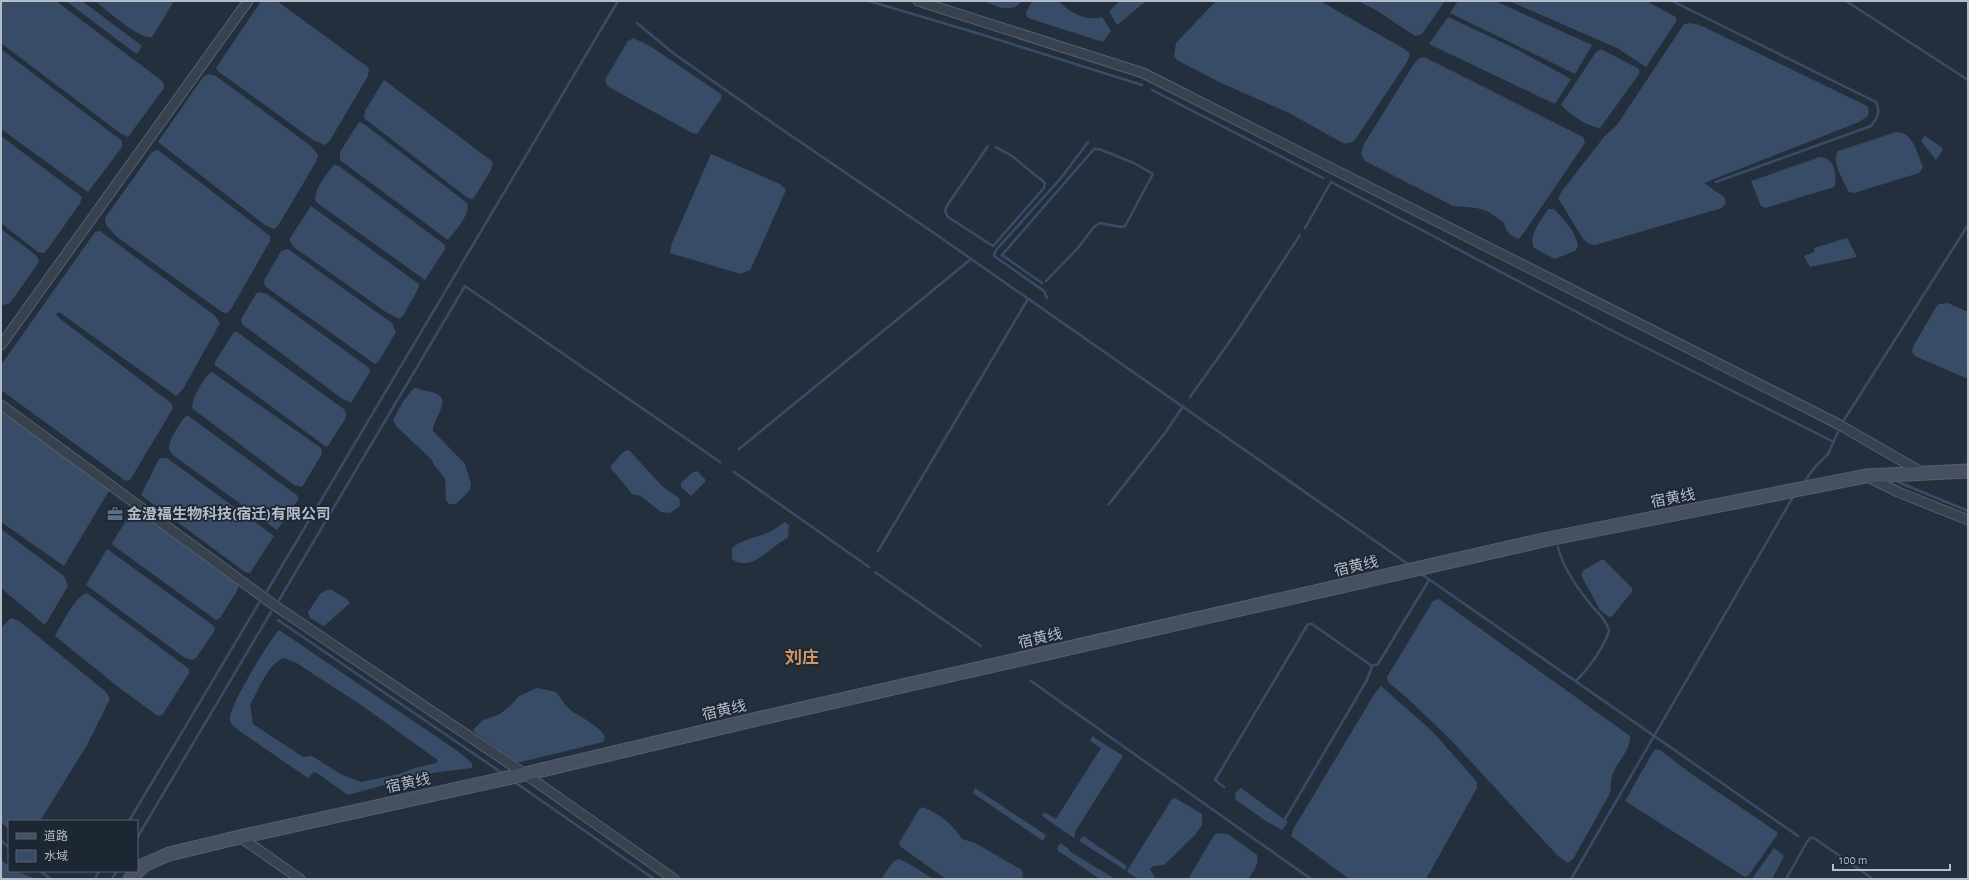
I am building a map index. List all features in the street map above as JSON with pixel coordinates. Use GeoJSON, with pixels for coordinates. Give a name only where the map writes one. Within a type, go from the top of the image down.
{"type":"FeatureCollection","features":[{"type":"Feature","properties":{"kind":"main road","name":"宿黄线"},"geometry":{"type":"LineString","coordinates":[[138,872],[144,866],[169,854],[240,837],[525,774],[757,718],[1548,539],[1866,476],[1968,471]]}},
{"type":"Feature","properties":{"kind":"main road","name":"宿黄线"},"geometry":{"type":"LineString","coordinates":[[130,879],[138,872]]}},
{"type":"Feature","properties":{"kind":"street"},"geometry":{"type":"LineString","coordinates":[[1,345],[248,1]]}},
{"type":"Feature","properties":{"kind":"street"},"geometry":{"type":"LineString","coordinates":[[918,1],[1142,73],[1838,424],[1923,473]]}},
{"type":"Feature","properties":{"kind":"street"},"geometry":{"type":"LineString","coordinates":[[1,405],[274,605],[525,774],[674,879]]}},
{"type":"Feature","properties":{"kind":"street"},"geometry":{"type":"LineString","coordinates":[[1866,476],[1898,492],[1968,520]]}},
{"type":"Feature","properties":{"kind":"street"},"geometry":{"type":"LineString","coordinates":[[240,837],[300,879]]}},
{"type":"Feature","properties":{"kind":"water"},"geometry":{"type":"Polygon","coordinates":[[[1,1],[56,1],[162,81],[164,88],[128,137],[120,133],[1,43],[1,1]]]}},
{"type":"Feature","properties":{"kind":"water"},"geometry":{"type":"Polygon","coordinates":[[[66,1],[82,1],[142,46],[138,53],[135,53],[66,1]]]}},
{"type":"Feature","properties":{"kind":"water"},"geometry":{"type":"Polygon","coordinates":[[[95,1],[174,1],[152,37],[146,37],[131,29],[95,1]]]}},
{"type":"Feature","properties":{"kind":"water"},"geometry":{"type":"Polygon","coordinates":[[[261,1],[277,1],[369,68],[368,76],[329,142],[324,145],[313,140],[219,72],[216,68],[261,1]]]}},
{"type":"Feature","properties":{"kind":"water"},"geometry":{"type":"Polygon","coordinates":[[[983,1],[1022,1],[1013,8],[1004,8],[983,1]]]}},
{"type":"Feature","properties":{"kind":"water"},"geometry":{"type":"Polygon","coordinates":[[[1032,1],[1058,1],[1067,9],[1078,15],[1090,18],[1102,17],[1111,31],[1103,42],[1031,19],[1027,17],[1026,12],[1032,1]]]}},
{"type":"Feature","properties":{"kind":"water"},"geometry":{"type":"Polygon","coordinates":[[[1120,1],[1146,1],[1117,25],[1109,11],[1120,1]]]}},
{"type":"Feature","properties":{"kind":"water"},"geometry":{"type":"Polygon","coordinates":[[[1216,1],[1320,1],[1406,50],[1410,54],[1407,62],[1354,140],[1343,143],[1289,113],[1219,82],[1177,60],[1174,56],[1176,43],[1216,1]]]}},
{"type":"Feature","properties":{"kind":"water"},"geometry":{"type":"Polygon","coordinates":[[[1358,1],[1445,1],[1422,34],[1415,36],[1376,10],[1358,1]]]}},
{"type":"Feature","properties":{"kind":"water"},"geometry":{"type":"Polygon","coordinates":[[[1458,1],[1495,1],[1592,45],[1575,74],[1450,13],[1458,1]]]}},
{"type":"Feature","properties":{"kind":"water"},"geometry":{"type":"Polygon","coordinates":[[[1509,1],[1646,1],[1676,17],[1676,22],[1646,67],[1617,48],[1509,1]]]}},
{"type":"Feature","properties":{"kind":"water"},"geometry":{"type":"Polygon","coordinates":[[[1448,17],[1512,47],[1571,79],[1555,104],[1429,44],[1448,17]]]}},
{"type":"Feature","properties":{"kind":"water"},"geometry":{"type":"Polygon","coordinates":[[[1691,23],[1702,26],[1867,106],[1869,111],[1868,116],[1859,122],[1704,183],[1724,197],[1726,202],[1722,208],[1595,245],[1589,244],[1583,239],[1558,198],[1604,137],[1617,125],[1684,24],[1691,23]]]}},
{"type":"Feature","properties":{"kind":"water"},"geometry":{"type":"Polygon","coordinates":[[[633,38],[650,46],[721,94],[721,99],[697,134],[692,133],[607,86],[605,80],[627,42],[633,38]]]}},
{"type":"Feature","properties":{"kind":"water"},"geometry":{"type":"Polygon","coordinates":[[[1,49],[122,141],[122,147],[88,192],[1,129],[1,49]]]}},
{"type":"Feature","properties":{"kind":"water"},"geometry":{"type":"Polygon","coordinates":[[[1601,49],[1639,69],[1639,74],[1600,128],[1579,120],[1561,105],[1596,52],[1601,49]]]}},
{"type":"Feature","properties":{"kind":"water"},"geometry":{"type":"Polygon","coordinates":[[[1424,57],[1583,137],[1585,143],[1523,234],[1518,239],[1506,230],[1504,223],[1489,212],[1477,208],[1453,206],[1365,161],[1361,154],[1364,144],[1412,67],[1418,59],[1424,57]]]}},
{"type":"Feature","properties":{"kind":"water"},"geometry":{"type":"Polygon","coordinates":[[[208,74],[216,76],[312,147],[318,155],[317,160],[278,226],[274,229],[265,225],[158,142],[203,77],[208,74]]]}},
{"type":"Feature","properties":{"kind":"water"},"geometry":{"type":"Polygon","coordinates":[[[384,80],[493,162],[491,170],[474,198],[471,199],[465,196],[364,118],[365,111],[384,80]]]}},
{"type":"Feature","properties":{"kind":"water"},"geometry":{"type":"Polygon","coordinates":[[[359,122],[364,124],[467,203],[468,207],[465,217],[448,240],[340,160],[340,152],[359,122]]]}},
{"type":"Feature","properties":{"kind":"water"},"geometry":{"type":"Polygon","coordinates":[[[1896,132],[1907,136],[1914,145],[1923,167],[1919,173],[1854,193],[1849,192],[1841,178],[1837,166],[1836,156],[1838,151],[1896,132]]]}},
{"type":"Feature","properties":{"kind":"water"},"geometry":{"type":"Polygon","coordinates":[[[1,136],[82,197],[80,203],[44,253],[38,252],[1,223],[1,136]]]}},
{"type":"Feature","properties":{"kind":"water"},"geometry":{"type":"Polygon","coordinates":[[[1925,136],[1943,150],[1936,160],[1921,141],[1925,136]]]}},
{"type":"Feature","properties":{"kind":"water"},"geometry":{"type":"Polygon","coordinates":[[[158,150],[270,236],[270,241],[231,309],[227,313],[222,312],[117,237],[106,225],[105,218],[152,152],[158,150]]]}},
{"type":"Feature","properties":{"kind":"water"},"geometry":{"type":"Polygon","coordinates":[[[711,154],[780,184],[786,190],[750,270],[741,274],[670,253],[672,243],[711,154]]]}},
{"type":"Feature","properties":{"kind":"water"},"geometry":{"type":"Polygon","coordinates":[[[1820,157],[1829,161],[1834,168],[1836,178],[1834,187],[1765,208],[1761,206],[1751,181],[1820,157]]]}},
{"type":"Feature","properties":{"kind":"water"},"geometry":{"type":"Polygon","coordinates":[[[335,165],[339,166],[445,245],[445,249],[425,280],[316,202],[315,198],[318,188],[323,179],[335,165]]]}},
{"type":"Feature","properties":{"kind":"water"},"geometry":{"type":"Polygon","coordinates":[[[311,206],[419,284],[419,287],[403,316],[399,319],[386,312],[295,248],[290,242],[290,238],[311,206]]]}},
{"type":"Feature","properties":{"kind":"water"},"geometry":{"type":"Polygon","coordinates":[[[1548,209],[1554,209],[1565,221],[1575,236],[1578,246],[1575,251],[1555,259],[1534,248],[1533,243],[1534,232],[1548,209]]]}},
{"type":"Feature","properties":{"kind":"water"},"geometry":{"type":"Polygon","coordinates":[[[1,229],[37,256],[39,262],[10,303],[4,305],[1,303],[1,229]]]}},
{"type":"Feature","properties":{"kind":"water"},"geometry":{"type":"Polygon","coordinates":[[[100,231],[214,315],[220,323],[183,389],[176,396],[59,312],[56,314],[59,318],[171,403],[173,408],[169,415],[130,480],[126,481],[1,390],[1,365],[95,232],[100,231]]]}},
{"type":"Feature","properties":{"kind":"water"},"geometry":{"type":"Polygon","coordinates":[[[1847,238],[1857,257],[1810,267],[1804,256],[1814,252],[1814,248],[1847,238]]]}},
{"type":"Feature","properties":{"kind":"water"},"geometry":{"type":"Polygon","coordinates":[[[288,249],[392,323],[396,332],[379,361],[375,364],[266,287],[264,283],[265,279],[281,251],[288,249]]]}},
{"type":"Feature","properties":{"kind":"water"},"geometry":{"type":"Polygon","coordinates":[[[259,292],[267,294],[369,368],[370,371],[368,375],[351,403],[341,398],[242,324],[241,319],[256,294],[259,292]]]}},
{"type":"Feature","properties":{"kind":"water"},"geometry":{"type":"Polygon","coordinates":[[[1948,303],[1968,312],[1968,379],[1915,356],[1912,352],[1913,347],[1936,307],[1939,304],[1948,303]]]}},
{"type":"Feature","properties":{"kind":"water"},"geometry":{"type":"Polygon","coordinates":[[[234,332],[237,332],[345,410],[345,419],[328,446],[325,446],[215,365],[215,362],[234,332]]]}},
{"type":"Feature","properties":{"kind":"water"},"geometry":{"type":"Polygon","coordinates":[[[212,372],[321,448],[322,454],[302,487],[294,485],[193,409],[193,401],[198,389],[212,372]]]}},
{"type":"Feature","properties":{"kind":"water"},"geometry":{"type":"Polygon","coordinates":[[[414,388],[436,393],[441,397],[442,407],[433,431],[465,464],[471,484],[470,490],[456,504],[449,504],[446,500],[445,478],[434,465],[432,460],[396,426],[393,420],[404,400],[414,388]]]}},
{"type":"Feature","properties":{"kind":"water"},"geometry":{"type":"Polygon","coordinates":[[[1,410],[110,489],[64,566],[1,522],[1,410]]]}},
{"type":"Feature","properties":{"kind":"water"},"geometry":{"type":"Polygon","coordinates":[[[187,415],[298,496],[298,500],[277,530],[174,456],[169,448],[169,445],[179,425],[187,415]]]}},
{"type":"Feature","properties":{"kind":"water"},"geometry":{"type":"Polygon","coordinates":[[[629,450],[662,486],[679,498],[680,506],[670,513],[661,512],[641,496],[632,494],[610,467],[623,452],[629,450]]]}},
{"type":"Feature","properties":{"kind":"water"},"geometry":{"type":"Polygon","coordinates":[[[167,458],[274,536],[250,573],[245,572],[141,495],[159,459],[167,458]]]}},
{"type":"Feature","properties":{"kind":"water"},"geometry":{"type":"Polygon","coordinates":[[[697,471],[705,479],[705,482],[691,496],[681,487],[681,483],[693,472],[697,471]]]}},
{"type":"Feature","properties":{"kind":"water"},"geometry":{"type":"Polygon","coordinates":[[[132,511],[141,514],[238,585],[238,589],[220,618],[216,620],[114,546],[112,543],[132,511]]]}},
{"type":"Feature","properties":{"kind":"water"},"geometry":{"type":"Polygon","coordinates":[[[785,522],[789,525],[788,538],[761,557],[747,563],[739,563],[732,559],[732,548],[746,540],[768,533],[785,522]]]}},
{"type":"Feature","properties":{"kind":"water"},"geometry":{"type":"Polygon","coordinates":[[[1,529],[64,576],[68,586],[45,625],[1,588],[1,529]]]}},
{"type":"Feature","properties":{"kind":"water"},"geometry":{"type":"Polygon","coordinates":[[[107,549],[214,626],[215,630],[196,658],[192,660],[185,658],[86,585],[107,549]]]}},
{"type":"Feature","properties":{"kind":"water"},"geometry":{"type":"Polygon","coordinates":[[[1601,560],[1604,560],[1632,588],[1632,592],[1612,616],[1609,617],[1600,610],[1581,575],[1584,570],[1601,560]]]}},
{"type":"Feature","properties":{"kind":"water"},"geometry":{"type":"Polygon","coordinates":[[[330,589],[347,599],[350,603],[324,626],[310,618],[308,612],[321,593],[330,589]]]}},
{"type":"Feature","properties":{"kind":"water"},"geometry":{"type":"Polygon","coordinates":[[[87,593],[189,669],[189,673],[163,714],[158,716],[122,690],[55,636],[73,605],[82,595],[87,593]]]}},
{"type":"Feature","properties":{"kind":"water"},"geometry":{"type":"Polygon","coordinates":[[[1439,599],[1630,736],[1630,741],[1626,752],[1612,776],[1609,795],[1573,859],[1568,863],[1558,856],[1451,740],[1388,682],[1387,677],[1433,601],[1439,599]]]}},
{"type":"Feature","properties":{"kind":"water"},"geometry":{"type":"Polygon","coordinates":[[[11,618],[19,621],[106,692],[110,699],[87,745],[41,820],[8,820],[8,828],[1,823],[1,628],[11,618]]]}},
{"type":"Feature","properties":{"kind":"water"},"geometry":{"type":"Polygon","coordinates":[[[279,630],[459,752],[472,763],[472,768],[423,774],[348,795],[317,773],[314,772],[308,778],[238,730],[230,720],[231,711],[236,701],[259,659],[279,630]],[[283,658],[278,661],[269,671],[250,705],[253,724],[303,757],[312,756],[342,775],[361,782],[399,774],[436,763],[438,760],[364,707],[295,662],[283,658]]]}},
{"type":"Feature","properties":{"kind":"water"},"geometry":{"type":"Polygon","coordinates":[[[1381,686],[1433,732],[1477,782],[1477,788],[1426,879],[1349,879],[1291,836],[1294,828],[1375,693],[1381,686]]]}},
{"type":"Feature","properties":{"kind":"water"},"geometry":{"type":"Polygon","coordinates":[[[537,688],[556,692],[570,710],[599,729],[605,737],[603,742],[517,762],[475,733],[473,730],[483,720],[500,714],[519,696],[537,688]]]}},
{"type":"Feature","properties":{"kind":"water"},"geometry":{"type":"Polygon","coordinates":[[[1092,736],[1123,756],[1076,830],[1074,838],[1042,816],[1044,812],[1056,819],[1101,748],[1090,741],[1092,736]]]}},
{"type":"Feature","properties":{"kind":"water"},"geometry":{"type":"Polygon","coordinates":[[[1656,749],[1660,750],[1690,773],[1777,832],[1777,835],[1748,876],[1745,877],[1625,801],[1656,749]]]}},
{"type":"Feature","properties":{"kind":"water"},"geometry":{"type":"Polygon","coordinates":[[[975,788],[1046,835],[1043,841],[973,793],[975,788]]]}},
{"type":"Feature","properties":{"kind":"water"},"geometry":{"type":"Polygon","coordinates":[[[1241,788],[1288,822],[1282,830],[1266,821],[1236,800],[1235,793],[1241,788]]]}},
{"type":"Feature","properties":{"kind":"water"},"geometry":{"type":"Polygon","coordinates":[[[1175,798],[1202,814],[1202,825],[1196,834],[1164,865],[1153,866],[1150,869],[1156,879],[1133,876],[1127,871],[1172,799],[1175,798]]]}},
{"type":"Feature","properties":{"kind":"water"},"geometry":{"type":"Polygon","coordinates":[[[922,807],[934,812],[945,820],[962,839],[975,843],[1022,870],[1023,879],[946,879],[901,847],[899,843],[918,811],[922,807]]]}},
{"type":"Feature","properties":{"kind":"water"},"geometry":{"type":"Polygon","coordinates":[[[1215,834],[1228,834],[1257,855],[1257,864],[1249,879],[1188,879],[1215,834]]]}},
{"type":"Feature","properties":{"kind":"water"},"geometry":{"type":"Polygon","coordinates":[[[1083,836],[1127,866],[1125,870],[1079,841],[1083,836]]]}},
{"type":"Feature","properties":{"kind":"water"},"geometry":{"type":"Polygon","coordinates":[[[1060,843],[1069,849],[1069,851],[1115,879],[1100,879],[1057,850],[1060,843]]]}},
{"type":"Feature","properties":{"kind":"water"},"geometry":{"type":"Polygon","coordinates":[[[1774,848],[1784,856],[1772,879],[1752,879],[1774,848]]]}},
{"type":"Feature","properties":{"kind":"water"},"geometry":{"type":"Polygon","coordinates":[[[898,859],[906,862],[933,879],[881,879],[893,862],[898,859]]]}},
{"type":"Feature","properties":{"kind":"water"},"geometry":{"type":"Polygon","coordinates":[[[1,860],[8,865],[8,872],[18,872],[36,879],[1,879],[1,860]]]}},
{"type":"Feature","properties":{"kind":"waterway"},"geometry":{"type":"LineString","coordinates":[[267,591],[618,1]]}},
{"type":"Feature","properties":{"kind":"waterway"},"geometry":{"type":"LineString","coordinates":[[869,1],[1142,85]]}},
{"type":"Feature","properties":{"kind":"waterway"},"geometry":{"type":"LineString","coordinates":[[1672,1],[1876,102],[1878,109],[1878,115],[1871,126],[1716,182]]}},
{"type":"Feature","properties":{"kind":"waterway"},"geometry":{"type":"LineString","coordinates":[[1846,1],[1968,80]]}},
{"type":"Feature","properties":{"kind":"waterway"},"geometry":{"type":"LineString","coordinates":[[637,23],[673,53],[774,124],[934,233],[1408,564]]}},
{"type":"Feature","properties":{"kind":"waterway"},"geometry":{"type":"LineString","coordinates":[[1152,90],[1323,178]]}},
{"type":"Feature","properties":{"kind":"waterway"},"geometry":{"type":"LineString","coordinates":[[1047,298],[1044,291],[994,256],[996,250],[1061,178],[1088,142]]}},
{"type":"Feature","properties":{"kind":"waterway"},"geometry":{"type":"LineString","coordinates":[[988,146],[948,204],[945,211],[948,217],[993,246],[1044,188],[1045,183],[1012,156],[996,147]]}},
{"type":"Feature","properties":{"kind":"waterway"},"geometry":{"type":"LineString","coordinates":[[1042,283],[1002,255],[1094,149],[1099,149],[1134,163],[1153,174],[1125,226],[1121,227],[1100,223],[1094,227],[1077,249],[1046,281]]}},
{"type":"Feature","properties":{"kind":"waterway"},"geometry":{"type":"LineString","coordinates":[[1331,182],[1603,326],[1834,442]]}},
{"type":"Feature","properties":{"kind":"waterway"},"geometry":{"type":"LineString","coordinates":[[1305,228],[1331,182]]}},
{"type":"Feature","properties":{"kind":"waterway"},"geometry":{"type":"LineString","coordinates":[[1844,420],[1968,225]]}},
{"type":"Feature","properties":{"kind":"waterway"},"geometry":{"type":"LineString","coordinates":[[1190,397],[1237,331],[1300,235]]}},
{"type":"Feature","properties":{"kind":"waterway"},"geometry":{"type":"LineString","coordinates":[[739,449],[971,259]]}},
{"type":"Feature","properties":{"kind":"waterway"},"geometry":{"type":"LineString","coordinates":[[279,600],[465,286],[720,462]]}},
{"type":"Feature","properties":{"kind":"waterway"},"geometry":{"type":"LineString","coordinates":[[878,551],[1028,299]]}},
{"type":"Feature","properties":{"kind":"waterway"},"geometry":{"type":"LineString","coordinates":[[1109,504],[1165,433],[1183,406]]}},
{"type":"Feature","properties":{"kind":"waterway"},"geometry":{"type":"LineString","coordinates":[[1804,482],[1815,467],[1828,454],[1838,432]]}},
{"type":"Feature","properties":{"kind":"waterway"},"geometry":{"type":"LineString","coordinates":[[734,472],[869,567]]}},
{"type":"Feature","properties":{"kind":"waterway"},"geometry":{"type":"LineString","coordinates":[[1898,482],[1968,511]]}},
{"type":"Feature","properties":{"kind":"waterway"},"geometry":{"type":"LineString","coordinates":[[1571,879],[1793,497]]}},
{"type":"Feature","properties":{"kind":"waterway"},"geometry":{"type":"LineString","coordinates":[[1558,547],[1570,576],[1583,595],[1603,618],[1609,631],[1595,658],[1576,681]]}},
{"type":"Feature","properties":{"kind":"waterway"},"geometry":{"type":"LineString","coordinates":[[875,572],[981,646]]}},
{"type":"Feature","properties":{"kind":"waterway"},"geometry":{"type":"LineString","coordinates":[[1420,573],[1798,836]]}},
{"type":"Feature","properties":{"kind":"waterway"},"geometry":{"type":"LineString","coordinates":[[1372,666],[1378,664],[1429,580]]}},
{"type":"Feature","properties":{"kind":"waterway"},"geometry":{"type":"LineString","coordinates":[[130,820],[259,603]]}},
{"type":"Feature","properties":{"kind":"waterway"},"geometry":{"type":"LineString","coordinates":[[138,836],[271,612]]}},
{"type":"Feature","properties":{"kind":"waterway"},"geometry":{"type":"LineString","coordinates":[[278,620],[502,773]]}},
{"type":"Feature","properties":{"kind":"waterway"},"geometry":{"type":"LineString","coordinates":[[1224,787],[1215,780],[1308,624],[1312,624],[1372,666],[1367,680],[1285,819]]}},
{"type":"Feature","properties":{"kind":"waterway"},"geometry":{"type":"LineString","coordinates":[[1031,681],[1311,879]]}},
{"type":"Feature","properties":{"kind":"waterway"},"geometry":{"type":"LineString","coordinates":[[516,783],[654,879]]}},
{"type":"Feature","properties":{"kind":"waterway"},"geometry":{"type":"LineString","coordinates":[[1786,879],[1810,838],[1814,838],[1873,879]]}},
{"type":"Feature","properties":{"kind":"waterway"},"geometry":{"type":"LineString","coordinates":[[1,841],[8,846]]}},
{"type":"Feature","properties":{"kind":"waterway"},"geometry":{"type":"LineString","coordinates":[[41,872],[51,879]]}},
{"type":"Feature","properties":{"kind":"waterway"},"geometry":{"type":"LineString","coordinates":[[95,879],[98,872]]}},
{"type":"Feature","properties":{"kind":"waterway"},"geometry":{"type":"LineString","coordinates":[[112,879],[116,872]]}},
{"type":"Feature","properties":{"kind":"place","name":"金澄福生物科技(宿迁)有限公司"},"geometry":{"type":"Point","coordinates":[115,514]}},
{"type":"Feature","properties":{"kind":"district","name":"刘庄"},"geometry":{"type":"Point","coordinates":[802,657]}}]}
